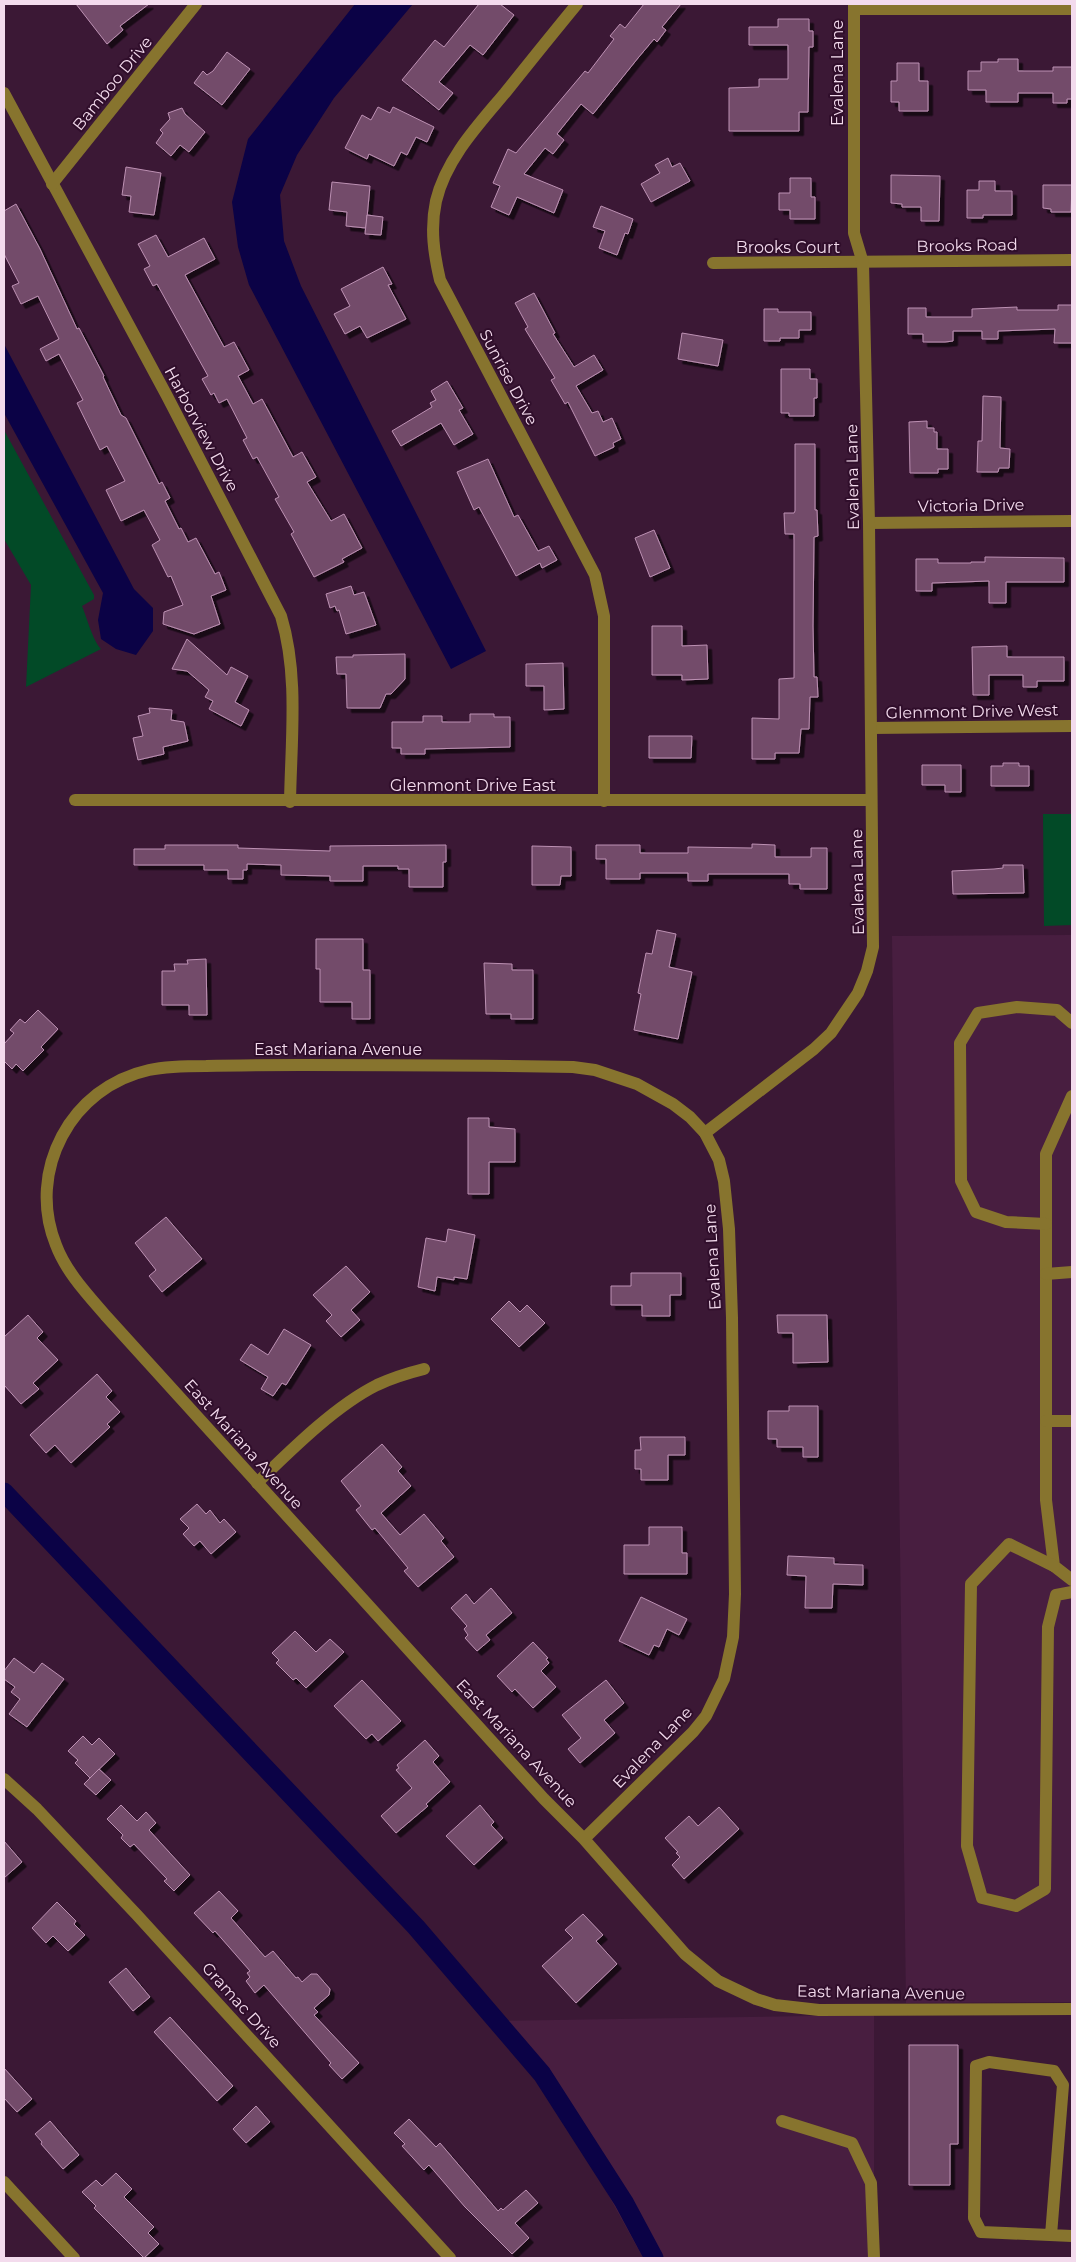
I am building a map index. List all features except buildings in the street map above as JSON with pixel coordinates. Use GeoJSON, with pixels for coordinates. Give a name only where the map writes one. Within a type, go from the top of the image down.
{"type":"FeatureCollection","features":[{"type":"Feature","properties":{"kind":"street","name":"Bamboo Drive"},"geometry":{"type":"LineString","coordinates":[[52,184],[196,4]]}},
{"type":"Feature","properties":{"kind":"street","name":"Sunrise Drive"},"geometry":{"type":"LineString","coordinates":[[577,4],[462,146],[443,182],[436,200],[432,227],[434,254],[440,280],[595,575],[604,616],[604,801]]}},
{"type":"Feature","properties":{"kind":"street"},"geometry":{"type":"LineString","coordinates":[[854,6],[1072,9]]}},
{"type":"Feature","properties":{"kind":"street","name":"Evalena Lane"},"geometry":{"type":"LineString","coordinates":[[584,1839],[693,1732],[716,1699],[730,1658],[735,1594],[729,1229],[719,1160],[705,1133],[814,1049],[831,1032],[858,993],[867,971],[875,932],[871,800],[869,522],[862,263],[854,233],[854,6]]}},
{"type":"Feature","properties":{"kind":"street","name":"Harborview Drive"},"geometry":{"type":"LineString","coordinates":[[4,93],[181,423],[280,616],[286,634],[292,673],[290,802]]}},
{"type":"Feature","properties":{"kind":"street","name":"Brooks Road"},"geometry":{"type":"LineString","coordinates":[[862,263],[1072,260]]}},
{"type":"Feature","properties":{"kind":"street","name":"Brooks Court"},"geometry":{"type":"LineString","coordinates":[[713,263],[862,263]]}},
{"type":"Feature","properties":{"kind":"street","name":"Victoria Drive"},"geometry":{"type":"LineString","coordinates":[[869,522],[1072,520]]}},
{"type":"Feature","properties":{"kind":"street","name":"Glenmont Drive West"},"geometry":{"type":"LineString","coordinates":[[871,728],[1072,726]]}},
{"type":"Feature","properties":{"kind":"street","name":"Glenmont Drive East"},"geometry":{"type":"LineString","coordinates":[[75,800],[290,802],[871,800]]}},
{"type":"Feature","properties":{"kind":"street"},"geometry":{"type":"LineString","coordinates":[[1046,1224],[1006,1222],[976,1212],[962,1181],[960,1043],[978,1013],[1017,1007],[1057,1010],[1072,1023]]}},
{"type":"Feature","properties":{"kind":"street","name":"East Mariana Avenue"},"geometry":{"type":"LineString","coordinates":[[705,1133],[690,1117],[673,1104],[637,1084],[595,1070],[573,1067],[255,1065],[168,1067],[127,1076],[92,1098],[66,1128],[56,1147],[49,1168],[46,1207],[56,1246],[66,1265],[101,1311],[544,1799],[584,1839],[685,1954],[718,1981],[756,1999],[775,2005],[819,2010],[1072,2009]]}},
{"type":"Feature","properties":{"kind":"street"},"geometry":{"type":"LineString","coordinates":[[1054,1566],[1046,1500],[1046,1154],[1072,1096]]}},
{"type":"Feature","properties":{"kind":"street"},"geometry":{"type":"LineString","coordinates":[[1046,1274],[1072,1272]]}},
{"type":"Feature","properties":{"kind":"street"},"geometry":{"type":"LineString","coordinates":[[258,1482],[289,1452],[361,1394],[378,1385],[424,1368]]}},
{"type":"Feature","properties":{"kind":"street"},"geometry":{"type":"LineString","coordinates":[[1046,1421],[1072,1421]]}},
{"type":"Feature","properties":{"kind":"street"},"geometry":{"type":"LineString","coordinates":[[1072,1580],[1054,1566],[1009,1544],[971,1584],[967,1846],[982,1898],[1016,1906],[1045,1889],[1048,1627],[1056,1595],[1072,1592]]}},
{"type":"Feature","properties":{"kind":"street","name":"Gramac Drive"},"geometry":{"type":"LineString","coordinates":[[4,1779],[37,1809],[137,1915],[450,2258]]}},
{"type":"Feature","properties":{"kind":"street"},"geometry":{"type":"LineString","coordinates":[[1051,2235],[1063,2085],[1054,2071],[988,2062],[976,2066],[974,2218],[981,2232],[1072,2236]]}},
{"type":"Feature","properties":{"kind":"street"},"geometry":{"type":"LineString","coordinates":[[782,2121],[852,2143],[871,2183],[874,2258]]}},
{"type":"Feature","properties":{"kind":"street"},"geometry":{"type":"LineString","coordinates":[[4,2182],[74,2258]]}},
{"type":"Feature","properties":{"kind":"shaded area"},"geometry":{"type":"Polygon","coordinates":[[[355,4],[413,4],[334,98],[297,155],[280,195],[284,241],[301,286],[486,651],[451,669],[249,285],[238,247],[232,202],[248,139],[355,4]]]}},
{"type":"Feature","properties":{"kind":"shaded area"},"geometry":{"type":"Polygon","coordinates":[[[4,344],[134,589],[153,608],[153,631],[136,655],[116,649],[101,639],[98,620],[103,593],[4,413],[4,344]]]}},
{"type":"Feature","properties":{"kind":"shaded area"},"geometry":{"type":"Polygon","coordinates":[[[1072,935],[1072,2002],[906,2003],[892,936],[1072,935]]]}},
{"type":"Feature","properties":{"kind":"shaded area"},"geometry":{"type":"Polygon","coordinates":[[[874,2015],[874,2258],[643,2258],[594,2169],[509,2040],[491,2021],[874,2015]]]}},
{"type":"Feature","properties":{"kind":"green space"},"geometry":{"type":"Polygon","coordinates":[[[4,430],[94,595],[94,599],[82,606],[93,635],[101,649],[26,687],[31,585],[4,539],[4,430]]]}},
{"type":"Feature","properties":{"kind":"green space"},"geometry":{"type":"Polygon","coordinates":[[[1043,814],[1072,814],[1072,925],[1044,926],[1043,814]]]}},
{"type":"Feature","properties":{"kind":"waterway"},"geometry":{"type":"LineString","coordinates":[[4,1492],[416,1927],[542,2074],[624,2202],[654,2258]]}}]}
